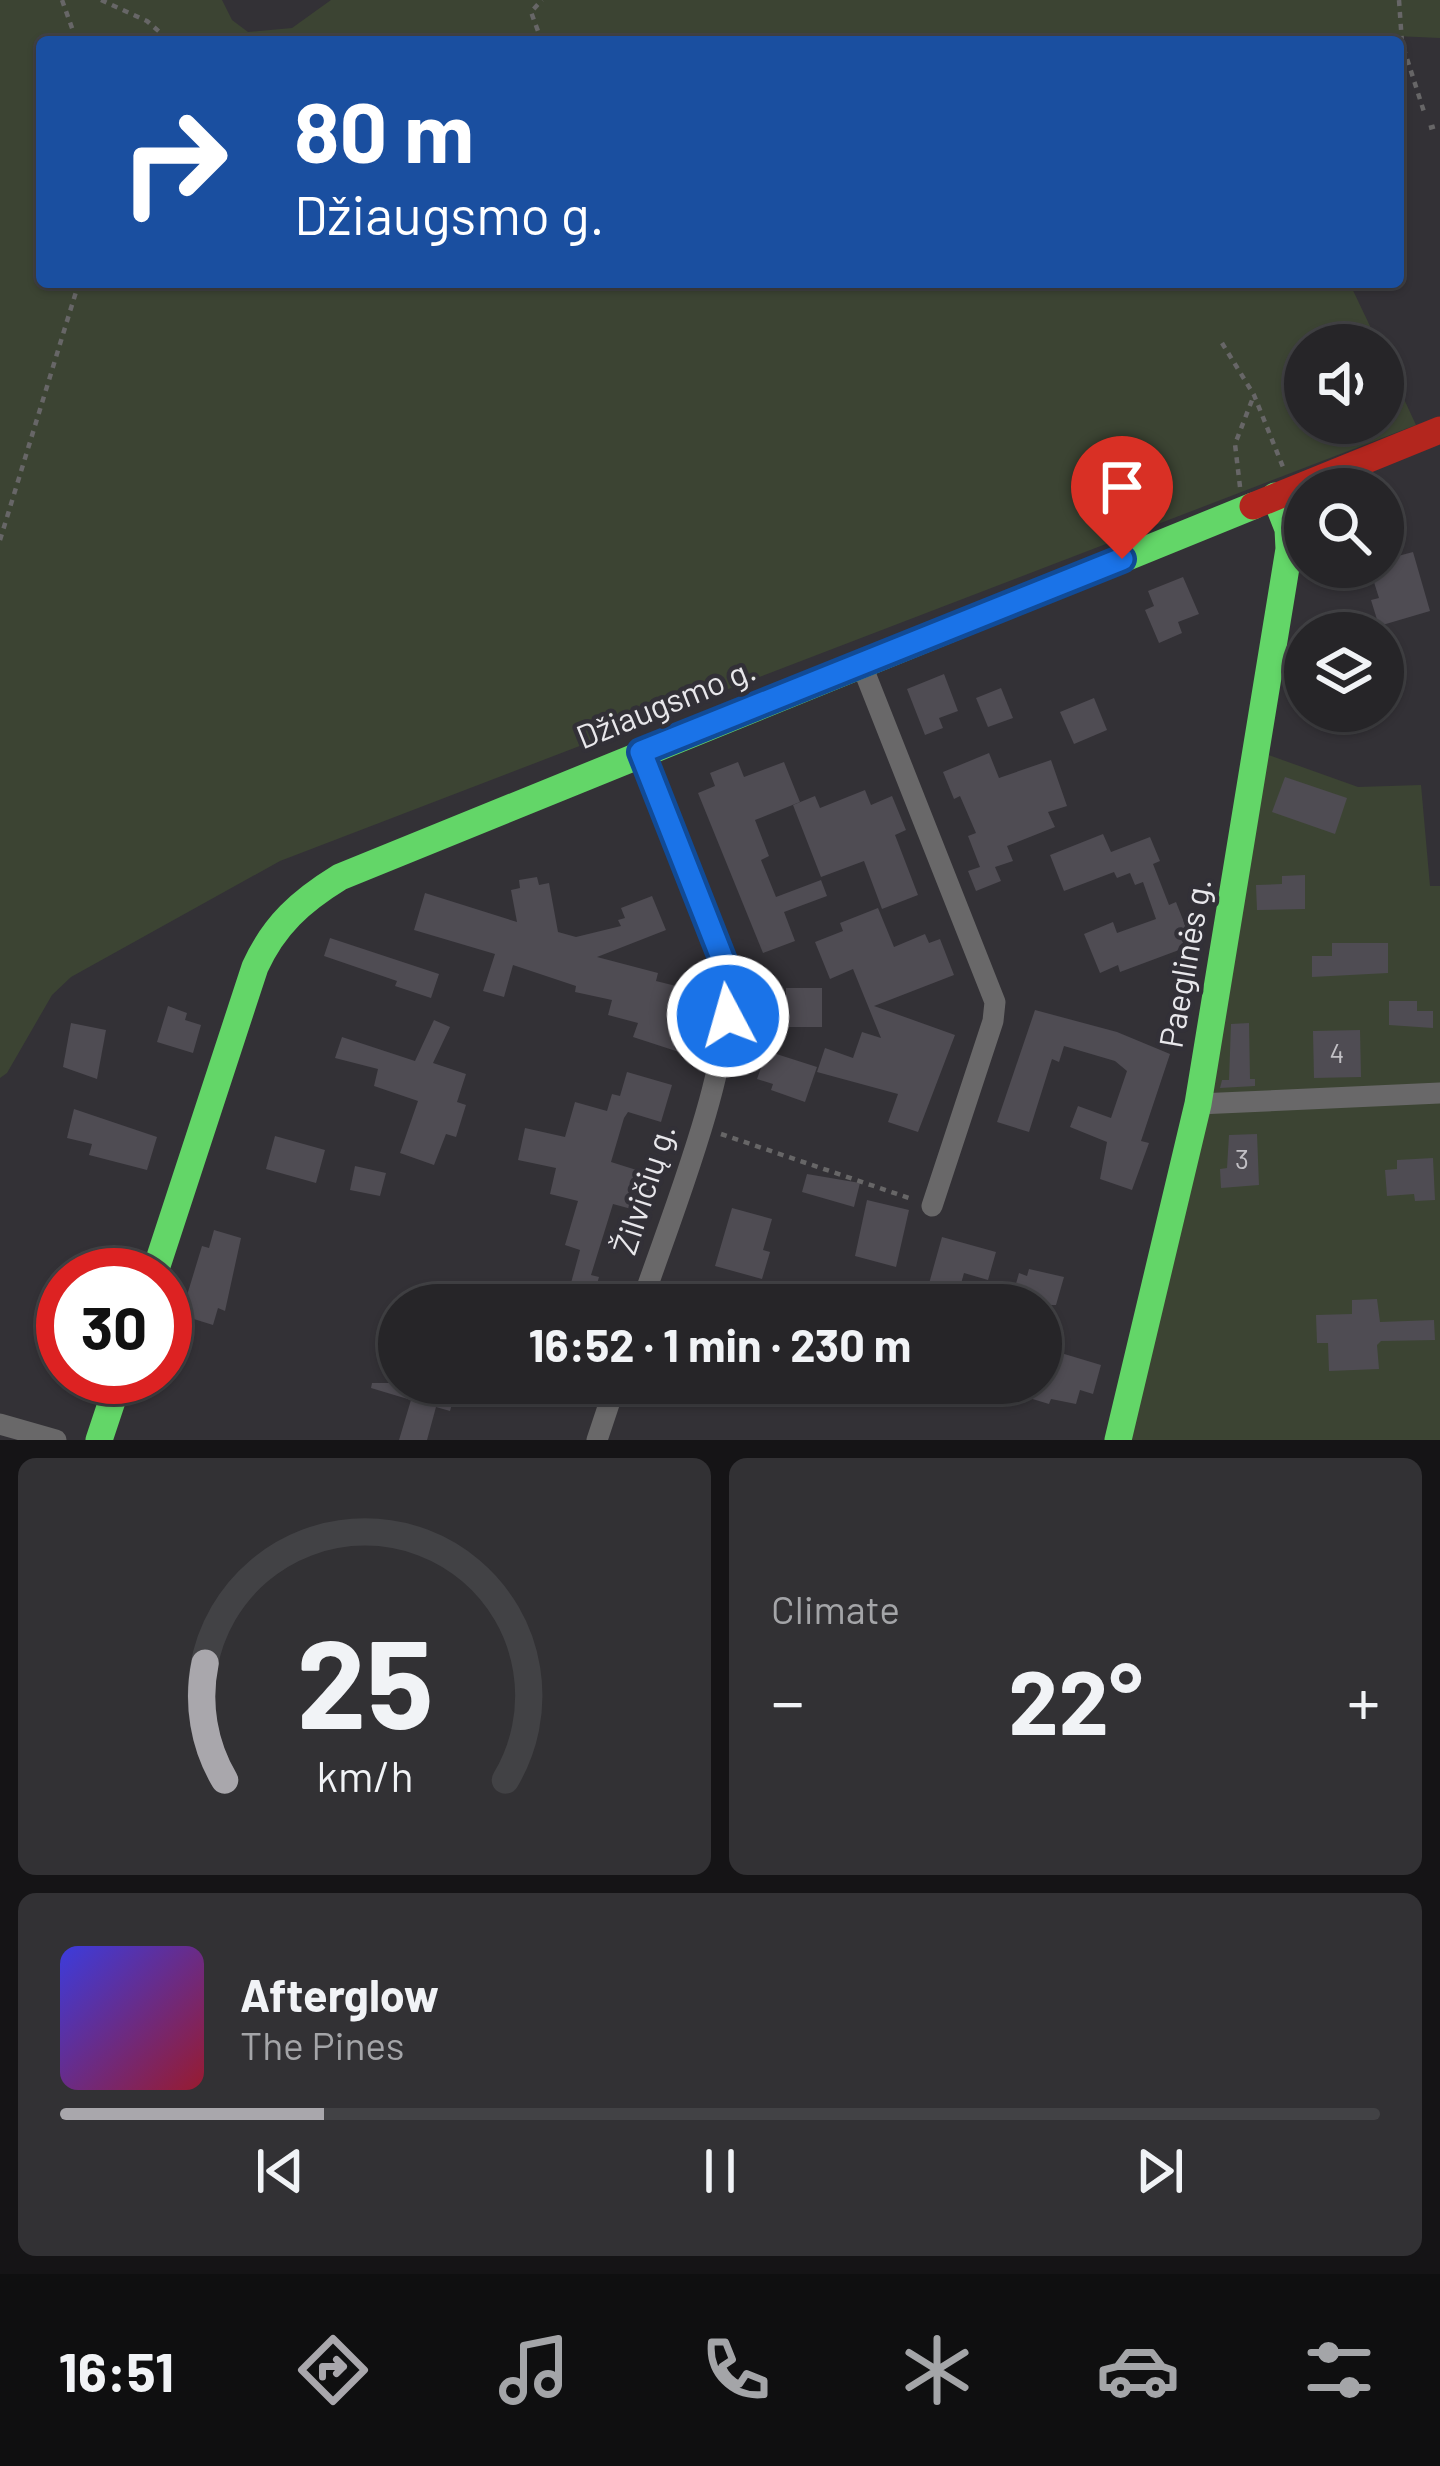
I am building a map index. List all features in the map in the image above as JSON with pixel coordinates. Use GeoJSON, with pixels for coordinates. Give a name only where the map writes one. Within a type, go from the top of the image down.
{"type":"FeatureCollection","features":[{"type":"Feature","properties":{"kind":"street","name":"Džiaugsmo g."},"geometry":{"type":"LineString","coordinates":[[1345,468],[1440,430]]}},
{"type":"Feature","properties":{"kind":"street","name":"Džiaugsmo g."},"geometry":{"type":"LineString","coordinates":[[163,1248],[255,968],[277,923],[340,877],[1284,492]]}},
{"type":"Feature","properties":{"kind":"street","name":"Paeglinės g."},"geometry":{"type":"LineString","coordinates":[[1118,1440],[1198,1104],[1284,579]]}},
{"type":"Feature","properties":{"kind":"street"},"geometry":{"type":"LineString","coordinates":[[861,662],[995,1002],[993,1021],[932,1206]]}},
{"type":"Feature","properties":{"kind":"street","name":"Žilvičių g."},"geometry":{"type":"LineString","coordinates":[[641,752],[726,968],[729,989],[723,1048],[648,1284]]}},
{"type":"Feature","properties":{"kind":"street"},"geometry":{"type":"LineString","coordinates":[[1198,1104],[1440,1093]]}},
{"type":"Feature","properties":{"kind":"street"},"geometry":{"type":"LineString","coordinates":[[99,1440],[111,1404]]}},
{"type":"Feature","properties":{"kind":"street"},"geometry":{"type":"LineString","coordinates":[[597,1440],[609,1404]]}},
{"type":"Feature","properties":{"kind":"street"},"geometry":{"type":"LineString","coordinates":[[0,1424],[56,1440]]}},
{"type":"Feature","properties":{"kind":"path"},"geometry":{"type":"LineString","coordinates":[[62,0],[74,36]]}},
{"type":"Feature","properties":{"kind":"path"},"geometry":{"type":"LineString","coordinates":[[101,0],[147,21],[164,36]]}},
{"type":"Feature","properties":{"kind":"path"},"geometry":{"type":"LineString","coordinates":[[540,36],[531,12],[542,0]]}},
{"type":"Feature","properties":{"kind":"path"},"geometry":{"type":"LineString","coordinates":[[1399,0],[1402,36]]}},
{"type":"Feature","properties":{"kind":"path"},"geometry":{"type":"LineString","coordinates":[[1404,49],[1425,115]]}},
{"type":"Feature","properties":{"kind":"path"},"geometry":{"type":"LineString","coordinates":[[1429,128],[1440,125]]}},
{"type":"Feature","properties":{"kind":"path"},"geometry":{"type":"LineString","coordinates":[[0,540],[77,288]]}},
{"type":"Feature","properties":{"kind":"path"},"geometry":{"type":"LineString","coordinates":[[1222,343],[1254,395],[1284,486]]}},
{"type":"Feature","properties":{"kind":"path"},"geometry":{"type":"LineString","coordinates":[[1246,508],[1236,475],[1235,444],[1254,395]]}},
{"type":"Feature","properties":{"kind":"path"},"geometry":{"type":"LineString","coordinates":[[699,1126],[932,1206]]}},
{"type":"Feature","properties":{"kind":"green space"},"geometry":{"type":"Polygon","coordinates":[[[0,0],[222,0],[232,20],[248,32],[292,28],[331,0],[1440,0],[1440,38],[36,36],[36,288],[1352,288],[1369,324],[1284,324],[1284,444],[1366,444],[1304,468],[1284,468],[1284,476],[280,861],[71,977],[52,995],[0,1078],[0,0]]]}},
{"type":"Feature","properties":{"kind":"green space"},"geometry":{"type":"Polygon","coordinates":[[[1404,399],[1416,425],[1404,430],[1404,399]]]}},
{"type":"Feature","properties":{"kind":"green space"},"geometry":{"type":"Polygon","coordinates":[[[1249,748],[1358,787],[1421,785],[1430,886],[1440,886],[1440,1440],[1112,1440],[1186,1123],[1249,748]]]}},
{"type":"Feature","properties":{"kind":"building"},"geometry":{"type":"Polygon","coordinates":[[[1413,552],[1430,611],[1404,619],[1404,612],[1375,612],[1371,600],[1379,598],[1376,588],[1404,588],[1404,554],[1413,552]]]}},
{"type":"Feature","properties":{"kind":"building"},"geometry":{"type":"Polygon","coordinates":[[[1183,577],[1199,614],[1178,622],[1182,633],[1159,643],[1145,610],[1154,606],[1148,591],[1183,577]]]}},
{"type":"Feature","properties":{"kind":"building"},"geometry":{"type":"Polygon","coordinates":[[[944,674],[958,711],[939,718],[943,728],[925,735],[907,689],[944,674]]]}},
{"type":"Feature","properties":{"kind":"building"},"geometry":{"type":"Polygon","coordinates":[[[1001,688],[1013,718],[988,727],[976,698],[1001,688]]]}},
{"type":"Feature","properties":{"kind":"building"},"geometry":{"type":"Polygon","coordinates":[[[1094,698],[1107,730],[1074,744],[1060,712],[1094,698]]]}},
{"type":"Feature","properties":{"kind":"building"},"geometry":{"type":"Polygon","coordinates":[[[989,753],[999,778],[1051,760],[1067,806],[1048,812],[1055,827],[1007,846],[1013,861],[995,867],[1001,881],[976,891],[968,871],[980,867],[968,836],[976,833],[943,772],[989,753]]]}},
{"type":"Feature","properties":{"kind":"building"},"geometry":{"type":"Polygon","coordinates":[[[738,762],[744,777],[784,762],[800,802],[755,820],[769,856],[761,860],[776,897],[821,880],[827,896],[784,912],[795,941],[763,953],[698,793],[715,786],[710,773],[738,762]]]}},
{"type":"Feature","properties":{"kind":"building"},"geometry":{"type":"Polygon","coordinates":[[[1285,777],[1347,798],[1335,834],[1272,812],[1285,777]]]}},
{"type":"Feature","properties":{"kind":"building"},"geometry":{"type":"Polygon","coordinates":[[[865,790],[871,805],[892,796],[906,830],[895,835],[918,895],[882,909],[864,861],[821,877],[793,805],[815,796],[820,808],[865,790]]]}},
{"type":"Feature","properties":{"kind":"building"},"geometry":{"type":"Polygon","coordinates":[[[1103,834],[1111,852],[1150,837],[1160,861],[1153,864],[1169,905],[1176,902],[1189,935],[1183,937],[1187,947],[1120,972],[1118,965],[1100,973],[1084,934],[1113,922],[1117,933],[1156,919],[1143,882],[1135,885],[1130,873],[1117,878],[1114,872],[1064,891],[1050,855],[1103,834]]]}},
{"type":"Feature","properties":{"kind":"building"},"geometry":{"type":"Polygon","coordinates":[[[1305,875],[1305,909],[1257,910],[1256,885],[1282,884],[1282,876],[1305,875]]]}},
{"type":"Feature","properties":{"kind":"building"},"geometry":{"type":"Polygon","coordinates":[[[537,877],[539,885],[549,883],[558,932],[576,937],[621,926],[618,920],[625,918],[621,908],[652,896],[666,930],[597,957],[658,973],[656,981],[700,992],[679,1052],[633,1037],[638,1023],[608,1015],[612,1000],[575,992],[576,986],[513,965],[504,997],[483,991],[495,954],[414,930],[425,893],[517,922],[511,890],[520,888],[519,880],[537,877]]]}},
{"type":"Feature","properties":{"kind":"building"},"geometry":{"type":"Polygon","coordinates":[[[878,908],[894,947],[925,934],[929,943],[940,939],[954,975],[874,1006],[955,1035],[918,1132],[888,1122],[898,1094],[817,1072],[825,1048],[853,1058],[862,1032],[881,1038],[853,969],[830,979],[815,942],[843,931],[840,923],[878,908]]]}},
{"type":"Feature","properties":{"kind":"building"},"geometry":{"type":"Polygon","coordinates":[[[330,938],[439,974],[431,998],[324,956],[330,938]]]}},
{"type":"Feature","properties":{"kind":"building"},"geometry":{"type":"Polygon","coordinates":[[[1332,943],[1388,943],[1388,973],[1312,977],[1312,956],[1332,956],[1332,943]]]}},
{"type":"Feature","properties":{"kind":"building"},"geometry":{"type":"Polygon","coordinates":[[[786,988],[822,988],[822,1027],[778,1027],[778,995],[786,995],[786,988]]]}},
{"type":"Feature","properties":{"kind":"building"},"geometry":{"type":"Polygon","coordinates":[[[1389,1001],[1417,1001],[1417,1011],[1433,1011],[1433,1028],[1389,1025],[1389,1001]]]}},
{"type":"Feature","properties":{"kind":"building"},"geometry":{"type":"Polygon","coordinates":[[[168,1006],[187,1013],[185,1020],[201,1025],[193,1053],[157,1042],[168,1006]]]}},
{"type":"Feature","properties":{"kind":"building"},"geometry":{"type":"Polygon","coordinates":[[[1035,1010],[1117,1032],[1170,1054],[1141,1141],[1149,1143],[1132,1190],[1100,1179],[1107,1142],[1070,1127],[1078,1106],[1111,1118],[1127,1071],[1115,1061],[1064,1046],[1059,1062],[1052,1059],[1029,1132],[997,1122],[1035,1010]]]}},
{"type":"Feature","properties":{"kind":"building"},"geometry":{"type":"Polygon","coordinates":[[[434,1020],[450,1027],[433,1063],[466,1074],[457,1102],[466,1105],[456,1137],[446,1134],[434,1165],[400,1153],[418,1101],[374,1086],[378,1069],[335,1058],[342,1037],[415,1061],[434,1020]]]}},
{"type":"Feature","properties":{"kind":"building"},"geometry":{"type":"Polygon","coordinates":[[[71,1023],[106,1030],[97,1079],[63,1067],[71,1023]]]}},
{"type":"Feature","properties":{"kind":"building"},"geometry":{"type":"Polygon","coordinates":[[[1249,1023],[1250,1079],[1255,1079],[1255,1086],[1220,1088],[1222,1080],[1229,1080],[1231,1024],[1249,1023]]]}},
{"type":"Feature","properties":{"kind":"building"},"geometry":{"type":"Polygon","coordinates":[[[1360,1030],[1361,1077],[1314,1078],[1313,1031],[1360,1030]]]}},
{"type":"Feature","properties":{"kind":"building"},"geometry":{"type":"Polygon","coordinates":[[[767,1051],[817,1067],[805,1102],[771,1090],[773,1084],[757,1079],[767,1051]]]}},
{"type":"Feature","properties":{"kind":"building"},"geometry":{"type":"Polygon","coordinates":[[[627,1072],[672,1085],[661,1122],[628,1112],[611,1162],[646,1173],[643,1183],[656,1186],[651,1205],[637,1201],[635,1210],[613,1204],[591,1275],[599,1277],[597,1284],[571,1284],[580,1250],[565,1245],[578,1201],[550,1194],[556,1168],[518,1160],[525,1128],[565,1137],[575,1102],[607,1111],[612,1094],[620,1096],[627,1072]]]}},
{"type":"Feature","properties":{"kind":"building"},"geometry":{"type":"Polygon","coordinates":[[[74,1109],[157,1137],[147,1170],[89,1155],[92,1144],[67,1138],[74,1109]]]}},
{"type":"Feature","properties":{"kind":"building"},"geometry":{"type":"Polygon","coordinates":[[[1257,1134],[1259,1185],[1221,1188],[1220,1169],[1227,1168],[1229,1135],[1257,1134]]]}},
{"type":"Feature","properties":{"kind":"building"},"geometry":{"type":"Polygon","coordinates":[[[275,1136],[325,1150],[316,1183],[266,1169],[275,1136]]]}},
{"type":"Feature","properties":{"kind":"building"},"geometry":{"type":"Polygon","coordinates":[[[1433,1158],[1435,1200],[1415,1201],[1414,1194],[1387,1196],[1385,1170],[1397,1169],[1397,1160],[1433,1158]]]}},
{"type":"Feature","properties":{"kind":"building"},"geometry":{"type":"Polygon","coordinates":[[[355,1166],[386,1173],[380,1196],[350,1190],[355,1166]]]}},
{"type":"Feature","properties":{"kind":"building"},"geometry":{"type":"Polygon","coordinates":[[[807,1174],[860,1183],[854,1207],[802,1192],[807,1174]]]}},
{"type":"Feature","properties":{"kind":"building"},"geometry":{"type":"Polygon","coordinates":[[[867,1200],[909,1210],[896,1267],[855,1256],[867,1200]]]}},
{"type":"Feature","properties":{"kind":"building"},"geometry":{"type":"Polygon","coordinates":[[[732,1208],[772,1219],[763,1250],[770,1252],[762,1279],[715,1266],[732,1208]]]}},
{"type":"Feature","properties":{"kind":"building"},"geometry":{"type":"Polygon","coordinates":[[[214,1230],[241,1238],[225,1311],[218,1308],[213,1325],[192,1318],[192,1279],[202,1246],[209,1248],[214,1230]]]}},
{"type":"Feature","properties":{"kind":"building"},"geometry":{"type":"Polygon","coordinates":[[[942,1237],[996,1252],[988,1280],[964,1273],[961,1284],[929,1284],[942,1237]]]}},
{"type":"Feature","properties":{"kind":"building"},"geometry":{"type":"Polygon","coordinates":[[[1029,1269],[1064,1277],[1062,1284],[1016,1284],[1019,1273],[1027,1276],[1029,1269]]]}},
{"type":"Feature","properties":{"kind":"building"},"geometry":{"type":"Polygon","coordinates":[[[1377,1299],[1380,1322],[1434,1320],[1435,1340],[1381,1341],[1377,1345],[1379,1369],[1329,1371],[1328,1343],[1317,1343],[1316,1315],[1352,1314],[1352,1300],[1377,1299]]]}},
{"type":"Feature","properties":{"kind":"building"},"geometry":{"type":"Polygon","coordinates":[[[1062,1353],[1101,1365],[1093,1394],[1080,1390],[1076,1404],[1062,1401],[1062,1353]]]}},
{"type":"Feature","properties":{"kind":"building"},"geometry":{"type":"Polygon","coordinates":[[[410,1404],[452,1404],[450,1411],[436,1407],[427,1440],[399,1440],[410,1404]]]}},
{"type":"Feature","properties":{"kind":"traffic: fast"},"geometry":{"type":"LineString","coordinates":[[1118,1440],[1198,1104],[1289,549],[1288,529],[1275,496]]}},
{"type":"Feature","properties":{"kind":"traffic: fast"},"geometry":{"type":"LineString","coordinates":[[163,1248],[255,967],[280,926],[326,886],[1253,506]]}},
{"type":"Feature","properties":{"kind":"traffic: fast"},"geometry":{"type":"LineString","coordinates":[[99,1440],[111,1404]]}},
{"type":"Feature","properties":{"kind":"traffic: jam"},"geometry":{"type":"LineString","coordinates":[[1253,506],[1440,430]]}},
{"type":"Feature","properties":{"kind":"route"},"geometry":{"type":"LineString","coordinates":[[728,1016],[726,968],[641,752],[1122,559]]}}]}
